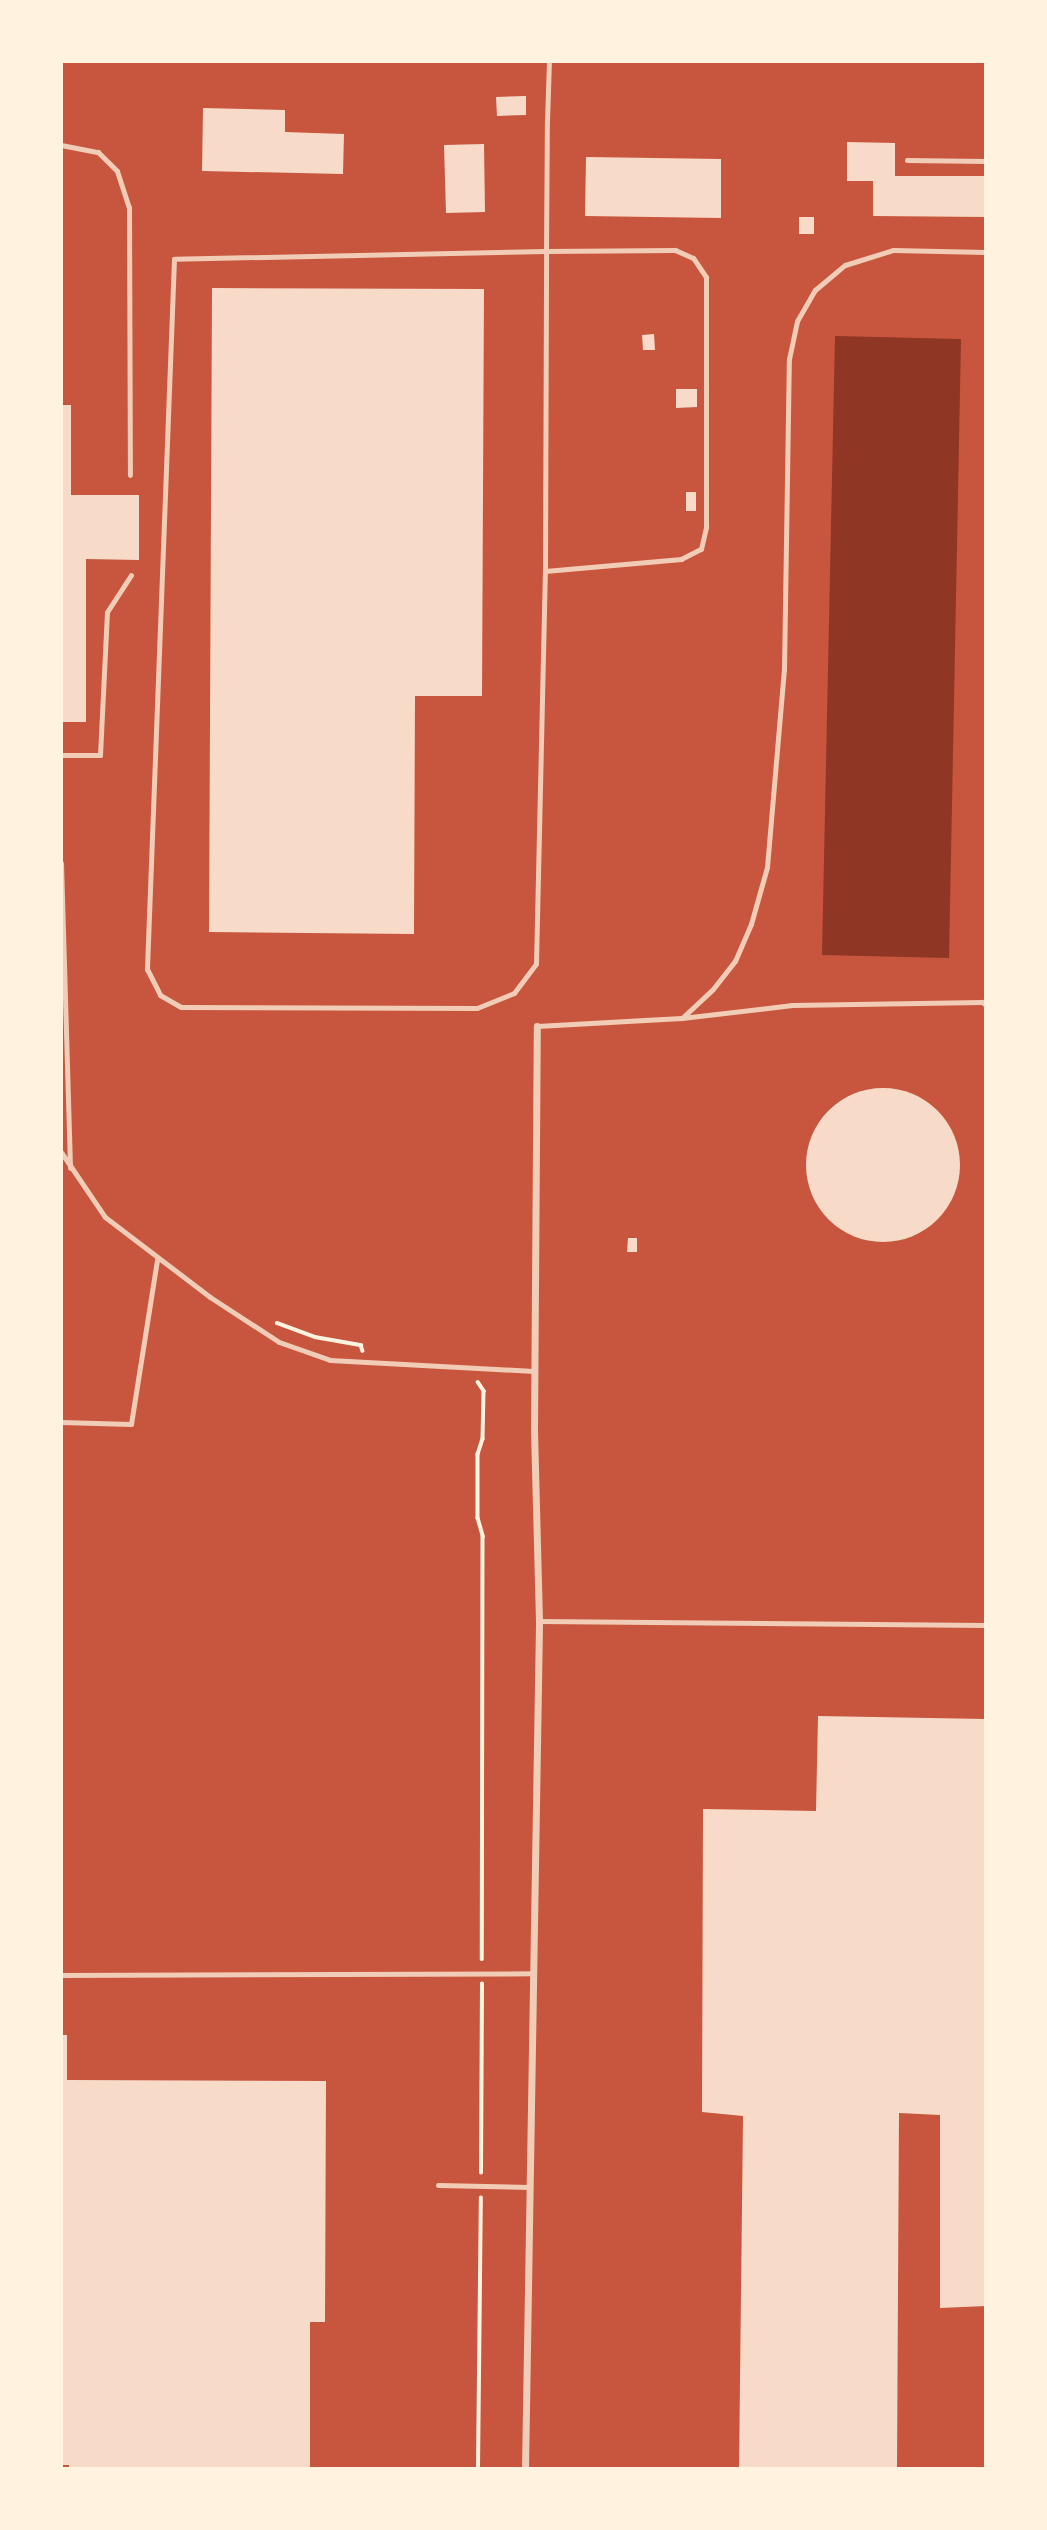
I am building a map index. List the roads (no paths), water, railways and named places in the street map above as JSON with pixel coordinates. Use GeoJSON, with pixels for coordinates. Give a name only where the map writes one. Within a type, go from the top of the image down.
{"type":"FeatureCollection","features":[{"type":"Feature","properties":{"kind":"street"},"geometry":{"type":"LineString","coordinates":[[525,2469],[539,1621],[534,1371],[537,1026]]}},
{"type":"Feature","properties":{"kind":"lane"},"geometry":{"type":"LineString","coordinates":[[545,571],[681,559],[701,550],[706,527],[706,277],[693,258],[675,250],[546,250],[174,259],[147,969],[160,995],[181,1007],[477,1008],[514,993],[536,964],[545,571],[546,250],[548,61]]}},
{"type":"Feature","properties":{"kind":"lane"},"geometry":{"type":"LineString","coordinates":[[61,145],[98,152],[117,171],[129,207],[130,475]]}},
{"type":"Feature","properties":{"kind":"lane"},"geometry":{"type":"LineString","coordinates":[[907,160],[986,160]]}},
{"type":"Feature","properties":{"kind":"lane"},"geometry":{"type":"LineString","coordinates":[[682,1018],[713,989],[735,961],[751,924],[767,867],[784,670],[789,359],[797,321],[815,290],[845,265],[893,250],[986,252]]}},
{"type":"Feature","properties":{"kind":"lane"},"geometry":{"type":"LineString","coordinates":[[61,755],[100,755],[107,612],[131,575]]}},
{"type":"Feature","properties":{"kind":"lane"},"geometry":{"type":"LineString","coordinates":[[61,863],[63,1003],[70,1169]]}},
{"type":"Feature","properties":{"kind":"lane"},"geometry":{"type":"LineString","coordinates":[[537,1026],[682,1018],[792,1005],[986,1004]]}},
{"type":"Feature","properties":{"kind":"lane"},"geometry":{"type":"LineString","coordinates":[[61,1152],[105,1217],[156,1259],[279,1342],[330,1360],[534,1371]]}},
{"type":"Feature","properties":{"kind":"lane"},"geometry":{"type":"LineString","coordinates":[[61,1422],[131,1424],[156,1259]]}},
{"type":"Feature","properties":{"kind":"lane"},"geometry":{"type":"LineString","coordinates":[[539,1621],[986,1625]]}},
{"type":"Feature","properties":{"kind":"lane"},"geometry":{"type":"LineString","coordinates":[[61,1975],[533,1973]]}},
{"type":"Feature","properties":{"kind":"lane"},"geometry":{"type":"LineString","coordinates":[[438,2185],[529,2187]]}}]}
